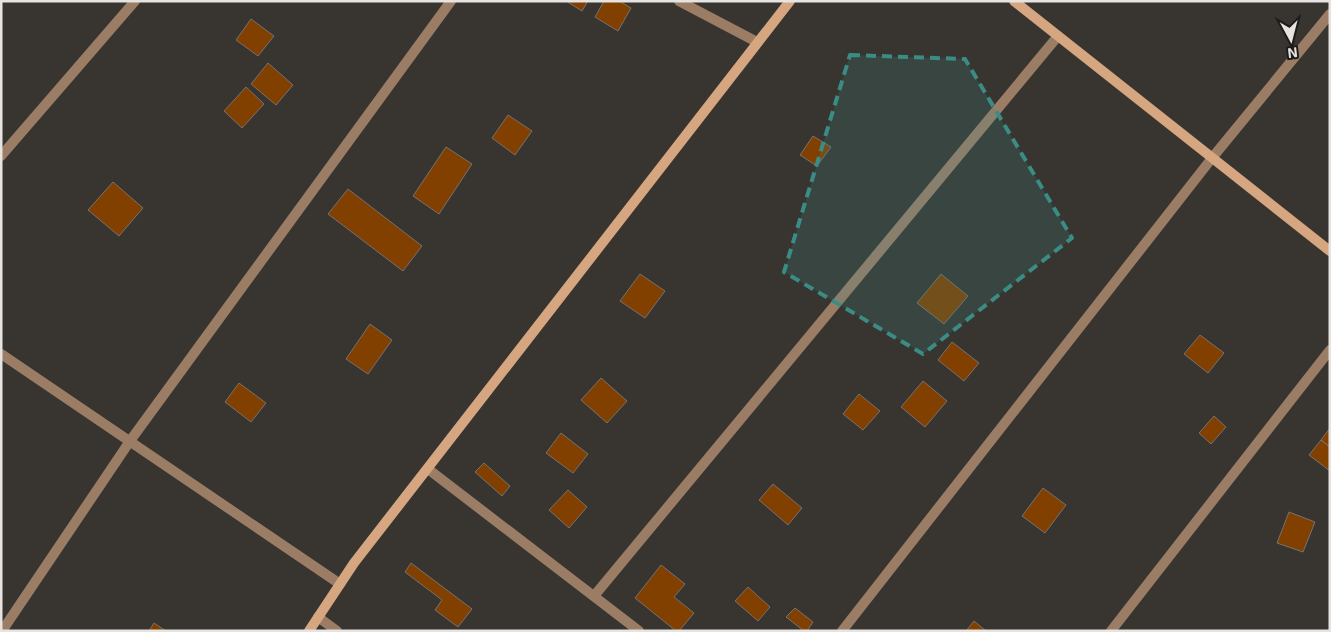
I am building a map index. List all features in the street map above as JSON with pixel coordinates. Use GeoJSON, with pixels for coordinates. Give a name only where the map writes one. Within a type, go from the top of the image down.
{"type":"FeatureCollection","features":[{"type":"Feature","properties":{"kind":"street"},"geometry":{"type":"LineString","coordinates":[[1,156],[135,1]]}},
{"type":"Feature","properties":{"kind":"street"},"geometry":{"type":"LineString","coordinates":[[2,631],[130,441],[451,1]]}},
{"type":"Feature","properties":{"kind":"street"},"geometry":{"type":"LineString","coordinates":[[679,1],[757,42]]}},
{"type":"Feature","properties":{"kind":"street"},"geometry":{"type":"LineString","coordinates":[[309,631],[354,563],[790,1]]}},
{"type":"Feature","properties":{"kind":"street"},"geometry":{"type":"LineString","coordinates":[[1014,1],[1330,251]]}},
{"type":"Feature","properties":{"kind":"street"},"geometry":{"type":"LineString","coordinates":[[842,631],[1212,158],[1330,14]]}},
{"type":"Feature","properties":{"kind":"street"},"geometry":{"type":"LineString","coordinates":[[594,596],[1058,36]]}},
{"type":"Feature","properties":{"kind":"street"},"geometry":{"type":"LineString","coordinates":[[1111,631],[1330,350]]}},
{"type":"Feature","properties":{"kind":"street"},"geometry":{"type":"LineString","coordinates":[[1,354],[340,584]]}},
{"type":"Feature","properties":{"kind":"street"},"geometry":{"type":"LineString","coordinates":[[428,469],[639,631]]}},
{"type":"Feature","properties":{"kind":"street"},"geometry":{"type":"LineString","coordinates":[[318,617],[337,631]]}},
{"type":"Feature","properties":{"kind":"highlighted area"},"geometry":{"type":"Polygon","coordinates":[[[850,55],[965,59],[1072,238],[923,354],[784,272],[850,55]]]}},
{"type":"Feature","properties":{"kind":"building"},"geometry":{"type":"Polygon","coordinates":[[[566,1],[588,1],[582,11],[566,1]]]}},
{"type":"Feature","properties":{"kind":"building"},"geometry":{"type":"Polygon","coordinates":[[[604,1],[619,1],[631,8],[618,31],[595,17],[604,1]]]}},
{"type":"Feature","properties":{"kind":"building"},"geometry":{"type":"Polygon","coordinates":[[[251,19],[274,36],[258,56],[236,40],[251,19]]]}},
{"type":"Feature","properties":{"kind":"building"},"geometry":{"type":"Polygon","coordinates":[[[268,63],[293,85],[276,105],[251,84],[268,63]]]}},
{"type":"Feature","properties":{"kind":"building"},"geometry":{"type":"Polygon","coordinates":[[[246,87],[264,104],[242,128],[224,111],[246,87]]]}},
{"type":"Feature","properties":{"kind":"building"},"geometry":{"type":"Polygon","coordinates":[[[508,115],[532,131],[515,155],[492,138],[508,115]]]}},
{"type":"Feature","properties":{"kind":"building"},"geometry":{"type":"Polygon","coordinates":[[[813,136],[831,147],[817,166],[800,155],[813,136]]]}},
{"type":"Feature","properties":{"kind":"building"},"geometry":{"type":"Polygon","coordinates":[[[446,147],[472,164],[439,214],[413,196],[446,147]]]}},
{"type":"Feature","properties":{"kind":"building"},"geometry":{"type":"Polygon","coordinates":[[[113,182],[143,208],[119,236],[88,210],[113,182]]]}},
{"type":"Feature","properties":{"kind":"building"},"geometry":{"type":"Polygon","coordinates":[[[348,189],[422,246],[403,271],[328,214],[348,189]]]}},
{"type":"Feature","properties":{"kind":"building"},"geometry":{"type":"Polygon","coordinates":[[[640,274],[665,291],[645,318],[620,301],[640,274]]]}},
{"type":"Feature","properties":{"kind":"building"},"geometry":{"type":"Polygon","coordinates":[[[941,274],[968,296],[944,324],[917,303],[941,274]]]}},
{"type":"Feature","properties":{"kind":"building"},"geometry":{"type":"Polygon","coordinates":[[[370,324],[392,340],[368,374],[346,359],[370,324]]]}},
{"type":"Feature","properties":{"kind":"building"},"geometry":{"type":"Polygon","coordinates":[[[1200,335],[1224,353],[1208,373],[1184,354],[1200,335]]]}},
{"type":"Feature","properties":{"kind":"building"},"geometry":{"type":"Polygon","coordinates":[[[952,342],[979,363],[964,381],[938,360],[952,342]]]}},
{"type":"Feature","properties":{"kind":"building"},"geometry":{"type":"Polygon","coordinates":[[[601,378],[627,401],[607,423],[581,400],[601,378]]]}},
{"type":"Feature","properties":{"kind":"building"},"geometry":{"type":"Polygon","coordinates":[[[923,381],[947,401],[925,427],[901,407],[923,381]]]}},
{"type":"Feature","properties":{"kind":"building"},"geometry":{"type":"Polygon","coordinates":[[[239,383],[266,403],[251,422],[225,402],[239,383]]]}},
{"type":"Feature","properties":{"kind":"building"},"geometry":{"type":"Polygon","coordinates":[[[859,394],[880,411],[863,430],[843,414],[859,394]]]}},
{"type":"Feature","properties":{"kind":"building"},"geometry":{"type":"Polygon","coordinates":[[[1214,416],[1226,427],[1211,444],[1199,433],[1214,416]]]}},
{"type":"Feature","properties":{"kind":"building"},"geometry":{"type":"Polygon","coordinates":[[[1330,428],[1330,447],[1321,440],[1330,428]]]}},
{"type":"Feature","properties":{"kind":"building"},"geometry":{"type":"Polygon","coordinates":[[[561,433],[588,454],[573,473],[546,453],[561,433]]]}},
{"type":"Feature","properties":{"kind":"building"},"geometry":{"type":"Polygon","coordinates":[[[1321,440],[1330,447],[1330,471],[1309,455],[1321,440]]]}},
{"type":"Feature","properties":{"kind":"building"},"geometry":{"type":"Polygon","coordinates":[[[484,463],[510,486],[502,496],[475,472],[484,463]]]}},
{"type":"Feature","properties":{"kind":"building"},"geometry":{"type":"Polygon","coordinates":[[[773,484],[802,508],[788,525],[759,500],[773,484]]]}},
{"type":"Feature","properties":{"kind":"building"},"geometry":{"type":"Polygon","coordinates":[[[1043,488],[1066,505],[1045,533],[1022,516],[1043,488]]]}},
{"type":"Feature","properties":{"kind":"building"},"geometry":{"type":"Polygon","coordinates":[[[568,490],[587,507],[569,528],[549,510],[568,490]]]}},
{"type":"Feature","properties":{"kind":"building"},"geometry":{"type":"Polygon","coordinates":[[[1289,512],[1315,522],[1303,552],[1277,543],[1289,512]]]}},
{"type":"Feature","properties":{"kind":"building"},"geometry":{"type":"Polygon","coordinates":[[[411,563],[472,609],[458,627],[435,610],[442,600],[405,572],[411,563]]]}},
{"type":"Feature","properties":{"kind":"building"},"geometry":{"type":"Polygon","coordinates":[[[661,565],[685,584],[674,597],[694,613],[679,631],[676,631],[635,598],[661,565]]]}},
{"type":"Feature","properties":{"kind":"building"},"geometry":{"type":"Polygon","coordinates":[[[748,587],[770,607],[758,621],[735,601],[748,587]]]}},
{"type":"Feature","properties":{"kind":"building"},"geometry":{"type":"Polygon","coordinates":[[[795,608],[813,622],[807,631],[804,631],[786,617],[795,608]]]}},
{"type":"Feature","properties":{"kind":"building"},"geometry":{"type":"Polygon","coordinates":[[[974,621],[986,631],[966,631],[974,621]]]}},
{"type":"Feature","properties":{"kind":"building"},"geometry":{"type":"Polygon","coordinates":[[[154,623],[166,631],[149,631],[154,623]]]}}]}
